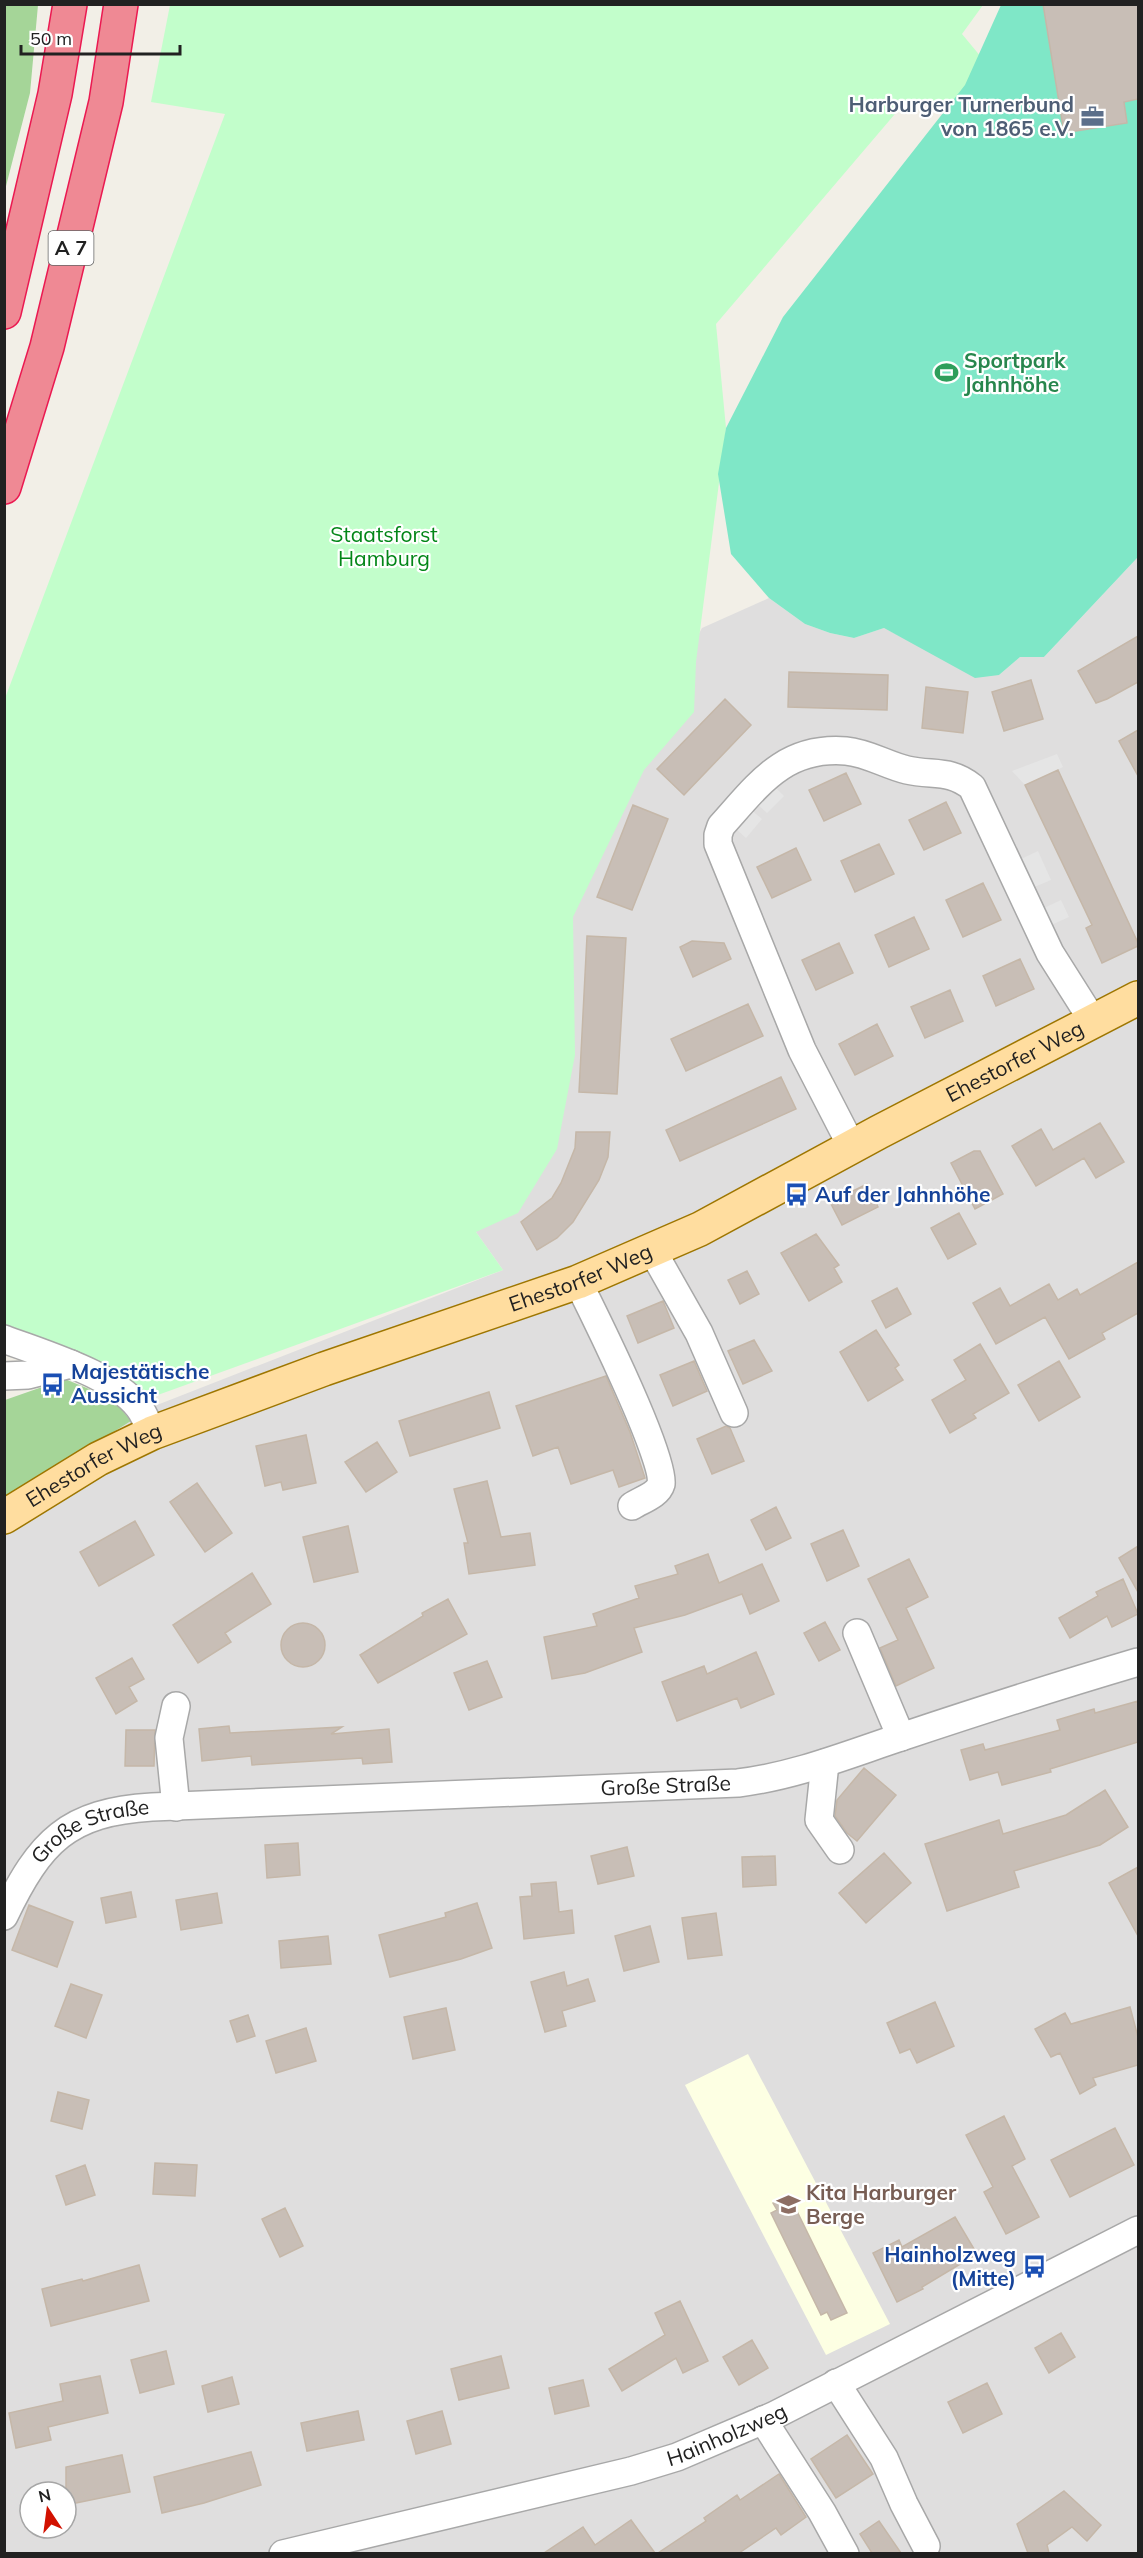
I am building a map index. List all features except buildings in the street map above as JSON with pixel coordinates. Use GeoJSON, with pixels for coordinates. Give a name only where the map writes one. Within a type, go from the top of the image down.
{"type":"FeatureCollection","features":[{"type":"Feature","properties":{"kind":"highway","name":"A 7"},"geometry":{"type":"LineString","coordinates":[[4,312],[55,94],[70,4]]}},
{"type":"Feature","properties":{"kind":"highway","name":"A 7"},"geometry":{"type":"LineString","coordinates":[[4,487],[47,346],[106,102],[121,4]]}},
{"type":"Feature","properties":{"kind":"main road","name":"Ehestorfer Weg"},"geometry":{"type":"LineString","coordinates":[[4,1517],[98,1459],[152,1433],[324,1369],[578,1282],[652,1250],[735,1212],[852,1147],[1138,998]]}},
{"type":"Feature","properties":{"kind":"street"},"geometry":{"type":"LineString","coordinates":[[852,1147],[802,1050],[718,844],[718,835],[722,826],[763,779],[783,764],[811,754],[845,751],[876,758],[907,770],[961,778],[972,788],[1050,953],[1093,1021]]}},
{"type":"Feature","properties":{"kind":"street"},"geometry":{"type":"LineString","coordinates":[[652,1250],[699,1333],[734,1413]]}},
{"type":"Feature","properties":{"kind":"street"},"geometry":{"type":"LineString","coordinates":[[578,1282],[620,1370],[656,1455],[661,1482],[658,1491],[632,1506]]}},
{"type":"Feature","properties":{"kind":"street"},"geometry":{"type":"LineString","coordinates":[[4,1339],[70,1364],[121,1391],[141,1411],[152,1433]]}},
{"type":"Feature","properties":{"kind":"street"},"geometry":{"type":"LineString","coordinates":[[4,1376],[28,1375],[70,1364]]}},
{"type":"Feature","properties":{"kind":"street"},"geometry":{"type":"LineString","coordinates":[[857,1633],[901,1737]]}},
{"type":"Feature","properties":{"kind":"street","name":"Große Straße"},"geometry":{"type":"LineString","coordinates":[[4,1916],[36,1860],[62,1834],[77,1823],[117,1810],[738,1783],[792,1774],[1138,1662]]}},
{"type":"Feature","properties":{"kind":"street","name":"Große Straße"},"geometry":{"type":"LineString","coordinates":[[176,1706],[169,1738],[176,1807]]}},
{"type":"Feature","properties":{"kind":"street"},"geometry":{"type":"LineString","coordinates":[[825,1762],[819,1820],[840,1850]]}},
{"type":"Feature","properties":{"kind":"street","name":"Hainholzweg"},"geometry":{"type":"LineString","coordinates":[[283,2553],[366,2544],[677,2457],[763,2420],[1138,2230]]}},
{"type":"Feature","properties":{"kind":"street"},"geometry":{"type":"LineString","coordinates":[[836,2383],[884,2458],[903,2504],[926,2546]]}},
{"type":"Feature","properties":{"kind":"street"},"geometry":{"type":"LineString","coordinates":[[763,2420],[822,2512],[845,2553]]}},
{"type":"Feature","properties":{"kind":"shaded area"},"geometry":{"type":"Polygon","coordinates":[[[1138,557],[1138,2553],[5,2554],[5,1500],[157,1405],[503,1270],[476,1232],[557,895],[702,628],[769,598],[805,624],[830,633],[854,638],[884,628],[923,648],[999,675],[1020,657],[1044,657],[1138,557]]]}},
{"type":"Feature","properties":{"kind":"shaded area"},"geometry":{"type":"Polygon","coordinates":[[[1057,754],[1063,767],[1025,785],[1012,771],[1057,754]]]}},
{"type":"Feature","properties":{"kind":"shaded area"},"geometry":{"type":"Polygon","coordinates":[[[772,784],[784,796],[767,813],[755,802],[772,784]]]}},
{"type":"Feature","properties":{"kind":"shaded area"},"geometry":{"type":"Polygon","coordinates":[[[750,809],[762,819],[746,838],[734,827],[750,809]]]}},
{"type":"Feature","properties":{"kind":"shaded area"},"geometry":{"type":"Polygon","coordinates":[[[1038,851],[1051,880],[1032,888],[1019,860],[1038,851]]]}},
{"type":"Feature","properties":{"kind":"shaded area"},"geometry":{"type":"Polygon","coordinates":[[[1061,900],[1069,917],[1049,926],[1042,909],[1061,900]]]}},
{"type":"Feature","properties":{"kind":"shaded area","name":"Kita Harburger Berge"},"geometry":{"type":"Polygon","coordinates":[[[748,2054],[890,2324],[826,2355],[685,2085],[748,2054]]]}},
{"type":"Feature","properties":{"kind":"green space"},"geometry":{"type":"Polygon","coordinates":[[[5,4],[38,5],[30,93],[5,190],[5,4]]]}},
{"type":"Feature","properties":{"kind":"green space","name":"Staatsforst Hamburg"},"geometry":{"type":"Polygon","coordinates":[[[170,5],[983,5],[962,34],[996,75],[989,109],[906,101],[716,324],[726,428],[696,662],[694,712],[644,770],[573,917],[575,1055],[557,1149],[518,1213],[476,1232],[503,1270],[155,1396],[141,1411],[126,1386],[48,1340],[5,1324],[4,701],[225,114],[151,102],[170,5]]]}},
{"type":"Feature","properties":{"kind":"green space","name":"Sportpark Jahnhöhe"},"geometry":{"type":"Polygon","coordinates":[[[1001,5],[1138,5],[1138,557],[1044,657],[1020,657],[999,675],[975,678],[884,628],[854,638],[830,633],[805,624],[769,598],[731,554],[718,474],[726,428],[783,317],[965,85],[1001,5]]]}},
{"type":"Feature","properties":{"kind":"green space"},"geometry":{"type":"Polygon","coordinates":[[[65,1379],[113,1399],[131,1421],[5,1500],[5,1400],[65,1379]]]}},
{"type":"Feature","properties":{"kind":"place","name":"Harburger Turnerbund von 1865 e.V."},"geometry":{"type":"Point","coordinates":[1092,117]}},
{"type":"Feature","properties":{"kind":"place","name":"Sportpark Jahnhöhe"},"geometry":{"type":"Point","coordinates":[946,373]}},
{"type":"Feature","properties":{"kind":"place","name":"Auf der Jahnhöhe"},"geometry":{"type":"Point","coordinates":[797,1195]}},
{"type":"Feature","properties":{"kind":"place","name":"Majestätische Aussicht"},"geometry":{"type":"Point","coordinates":[53,1384]}},
{"type":"Feature","properties":{"kind":"place","name":"Kita Harburger Berge"},"geometry":{"type":"Point","coordinates":[788,2205]}},
{"type":"Feature","properties":{"kind":"place","name":"Hainholzweg (Mitte)"},"geometry":{"type":"Point","coordinates":[1034,2267]}}]}
